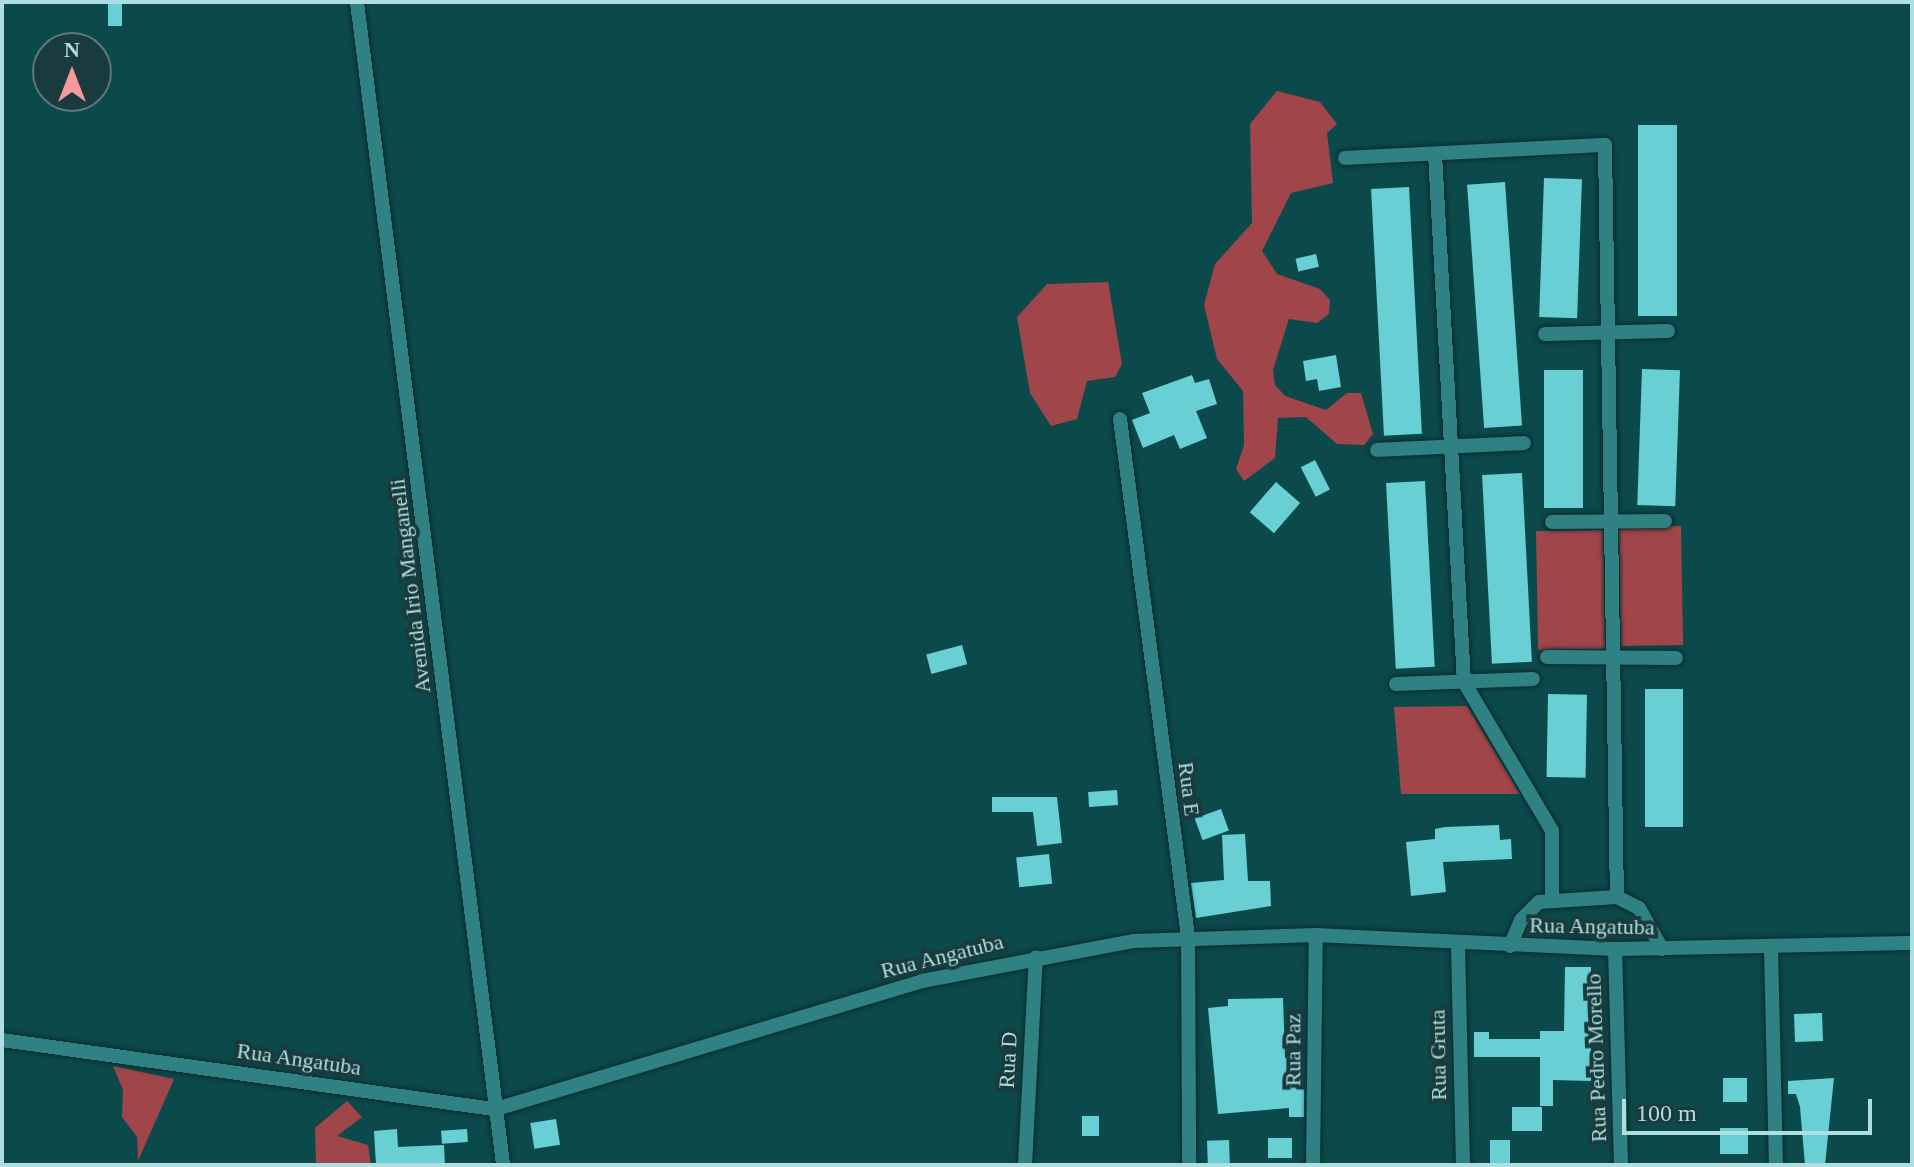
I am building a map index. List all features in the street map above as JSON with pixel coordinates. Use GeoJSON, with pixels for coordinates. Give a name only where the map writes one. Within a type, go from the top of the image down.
{"type":"FeatureCollection","features":[{"type":"Feature","properties":{"kind":"street","name":"Avenida Irio Manganelli"},"geometry":{"type":"LineString","coordinates":[[357,2],[503,1165]]}},
{"type":"Feature","properties":{"kind":"street"},"geometry":{"type":"LineString","coordinates":[[1345,158],[1605,145],[1617,897]]}},
{"type":"Feature","properties":{"kind":"street"},"geometry":{"type":"LineString","coordinates":[[1435,154],[1448,448],[1464,682],[1546,816],[1555,847],[1552,897]]}},
{"type":"Feature","properties":{"kind":"street"},"geometry":{"type":"LineString","coordinates":[[1545,334],[1606,335],[1668,331]]}},
{"type":"Feature","properties":{"kind":"street","name":"Rua E"},"geometry":{"type":"LineString","coordinates":[[1120,419],[1188,937],[1189,1165]]}},
{"type":"Feature","properties":{"kind":"street"},"geometry":{"type":"LineString","coordinates":[[1377,450],[1524,443]]}},
{"type":"Feature","properties":{"kind":"street"},"geometry":{"type":"LineString","coordinates":[[1552,522],[1665,521]]}},
{"type":"Feature","properties":{"kind":"street"},"geometry":{"type":"LineString","coordinates":[[1547,657],[1676,658]]}},
{"type":"Feature","properties":{"kind":"street"},"geometry":{"type":"LineString","coordinates":[[1396,684],[1533,679]]}},
{"type":"Feature","properties":{"kind":"street"},"geometry":{"type":"LineString","coordinates":[[1510,946],[1528,911],[1552,897],[1617,897],[1639,908],[1662,949]]}},
{"type":"Feature","properties":{"kind":"street","name":"Rua Angatuba"},"geometry":{"type":"LineString","coordinates":[[2,1040],[496,1109],[922,981],[1036,957],[1188,937],[1316,935],[1458,945],[1615,949],[1912,943]]}},
{"type":"Feature","properties":{"kind":"street","name":"Rua Paz"},"geometry":{"type":"LineString","coordinates":[[1313,1165],[1316,935]]}},
{"type":"Feature","properties":{"kind":"street","name":"Rua Gruta"},"geometry":{"type":"LineString","coordinates":[[1458,945],[1463,1165]]}},
{"type":"Feature","properties":{"kind":"street"},"geometry":{"type":"LineString","coordinates":[[1771,948],[1776,1165]]}},
{"type":"Feature","properties":{"kind":"street","name":"Rua Pedro Morello"},"geometry":{"type":"LineString","coordinates":[[1615,949],[1621,1165]]}},
{"type":"Feature","properties":{"kind":"street","name":"Rua D"},"geometry":{"type":"LineString","coordinates":[[1025,1165],[1036,957]]}},
{"type":"Feature","properties":{"kind":"shaded area"},"geometry":{"type":"Polygon","coordinates":[[[1277,91],[1320,102],[1337,124],[1327,133],[1333,183],[1291,193],[1262,251],[1277,274],[1320,289],[1330,300],[1329,314],[1317,323],[1289,319],[1273,370],[1275,385],[1285,396],[1326,410],[1347,393],[1361,393],[1373,434],[1364,445],[1337,444],[1306,417],[1278,418],[1275,458],[1244,481],[1236,469],[1244,445],[1243,391],[1217,359],[1204,305],[1215,264],[1252,223],[1250,124],[1277,91]]]}},
{"type":"Feature","properties":{"kind":"shaded area"},"geometry":{"type":"Polygon","coordinates":[[[1108,282],[1122,364],[1115,377],[1087,381],[1077,419],[1051,426],[1030,393],[1017,317],[1047,284],[1108,282]]]}},
{"type":"Feature","properties":{"kind":"shaded area"},"geometry":{"type":"Polygon","coordinates":[[[1681,526],[1683,645],[1621,646],[1619,527],[1681,526]]]}},
{"type":"Feature","properties":{"kind":"shaded area"},"geometry":{"type":"Polygon","coordinates":[[[1603,530],[1605,649],[1538,650],[1536,531],[1603,530]]]}},
{"type":"Feature","properties":{"kind":"shaded area"},"geometry":{"type":"Polygon","coordinates":[[[1467,706],[1520,794],[1401,794],[1394,707],[1467,706]]]}},
{"type":"Feature","properties":{"kind":"shaded area"},"geometry":{"type":"Polygon","coordinates":[[[113,1066],[174,1079],[138,1161],[137,1137],[122,1117],[123,1090],[113,1066]]]}},
{"type":"Feature","properties":{"kind":"shaded area"},"geometry":{"type":"Polygon","coordinates":[[[347,1101],[362,1117],[337,1136],[368,1145],[371,1165],[316,1165],[315,1128],[347,1101]]]}},
{"type":"Feature","properties":{"kind":"building"},"geometry":{"type":"Polygon","coordinates":[[[108,2],[122,2],[122,26],[108,26],[108,2]]]}},
{"type":"Feature","properties":{"kind":"building"},"geometry":{"type":"Polygon","coordinates":[[[1638,125],[1677,125],[1677,316],[1638,316],[1638,125]]]}},
{"type":"Feature","properties":{"kind":"building"},"geometry":{"type":"Polygon","coordinates":[[[1544,178],[1582,179],[1577,318],[1539,317],[1544,178]]]}},
{"type":"Feature","properties":{"kind":"building"},"geometry":{"type":"Polygon","coordinates":[[[1505,182],[1522,425],[1484,428],[1467,185],[1505,182]]]}},
{"type":"Feature","properties":{"kind":"building"},"geometry":{"type":"Polygon","coordinates":[[[1409,187],[1422,434],[1384,436],[1371,189],[1409,187]]]}},
{"type":"Feature","properties":{"kind":"building"},"geometry":{"type":"Polygon","coordinates":[[[1316,254],[1319,267],[1298,271],[1296,259],[1316,254]]]}},
{"type":"Feature","properties":{"kind":"building"},"geometry":{"type":"Polygon","coordinates":[[[1336,355],[1341,387],[1319,391],[1317,379],[1306,381],[1303,361],[1336,355]]]}},
{"type":"Feature","properties":{"kind":"building"},"geometry":{"type":"Polygon","coordinates":[[[1642,369],[1680,370],[1675,506],[1637,505],[1642,369]]]}},
{"type":"Feature","properties":{"kind":"building"},"geometry":{"type":"Polygon","coordinates":[[[1544,370],[1583,370],[1583,508],[1544,508],[1544,370]]]}},
{"type":"Feature","properties":{"kind":"building"},"geometry":{"type":"Polygon","coordinates":[[[1192,375],[1195,383],[1209,379],[1217,404],[1196,411],[1207,438],[1180,449],[1174,435],[1143,448],[1132,420],[1150,413],[1142,393],[1192,375]]]}},
{"type":"Feature","properties":{"kind":"building"},"geometry":{"type":"Polygon","coordinates":[[[1315,460],[1330,489],[1316,497],[1301,467],[1315,460]]]}},
{"type":"Feature","properties":{"kind":"building"},"geometry":{"type":"Polygon","coordinates":[[[1522,473],[1532,662],[1492,664],[1482,475],[1522,473]]]}},
{"type":"Feature","properties":{"kind":"building"},"geometry":{"type":"Polygon","coordinates":[[[1425,481],[1435,667],[1396,669],[1386,483],[1425,481]]]}},
{"type":"Feature","properties":{"kind":"building"},"geometry":{"type":"Polygon","coordinates":[[[1276,482],[1300,503],[1274,533],[1250,512],[1276,482]]]}},
{"type":"Feature","properties":{"kind":"building"},"geometry":{"type":"Polygon","coordinates":[[[962,645],[967,664],[931,674],[926,655],[962,645]]]}},
{"type":"Feature","properties":{"kind":"building"},"geometry":{"type":"Polygon","coordinates":[[[1645,689],[1683,689],[1683,827],[1645,827],[1645,689]]]}},
{"type":"Feature","properties":{"kind":"building"},"geometry":{"type":"Polygon","coordinates":[[[1548,694],[1587,695],[1586,778],[1547,777],[1548,694]]]}},
{"type":"Feature","properties":{"kind":"building"},"geometry":{"type":"Polygon","coordinates":[[[1117,790],[1118,805],[1089,807],[1088,792],[1117,790]]]}},
{"type":"Feature","properties":{"kind":"building"},"geometry":{"type":"Polygon","coordinates":[[[992,797],[1057,797],[1062,843],[1037,846],[1033,812],[992,812],[992,797]]]}},
{"type":"Feature","properties":{"kind":"building"},"geometry":{"type":"Polygon","coordinates":[[[1221,809],[1229,831],[1203,840],[1195,819],[1221,809]]]}},
{"type":"Feature","properties":{"kind":"building"},"geometry":{"type":"Polygon","coordinates":[[[1499,825],[1500,840],[1511,839],[1512,859],[1443,862],[1446,892],[1411,896],[1406,842],[1435,839],[1435,829],[1445,827],[1499,825]]]}},
{"type":"Feature","properties":{"kind":"building"},"geometry":{"type":"Polygon","coordinates":[[[1245,834],[1248,881],[1270,881],[1271,906],[1196,918],[1191,883],[1224,880],[1222,835],[1245,834]]]}},
{"type":"Feature","properties":{"kind":"building"},"geometry":{"type":"Polygon","coordinates":[[[1049,854],[1052,884],[1019,887],[1016,857],[1049,854]]]}},
{"type":"Feature","properties":{"kind":"building"},"geometry":{"type":"Polygon","coordinates":[[[1565,967],[1591,967],[1591,1081],[1553,1080],[1553,1106],[1540,1106],[1540,1057],[1474,1057],[1474,1032],[1489,1032],[1489,1039],[1540,1039],[1540,1031],[1564,1031],[1565,967]]]}},
{"type":"Feature","properties":{"kind":"building"},"geometry":{"type":"Polygon","coordinates":[[[1283,998],[1285,1058],[1304,1057],[1304,1117],[1289,1117],[1289,1108],[1218,1114],[1208,1008],[1228,1006],[1228,999],[1283,998]]]}},
{"type":"Feature","properties":{"kind":"building"},"geometry":{"type":"Polygon","coordinates":[[[1822,1013],[1823,1041],[1795,1042],[1794,1014],[1822,1013]]]}},
{"type":"Feature","properties":{"kind":"building"},"geometry":{"type":"Polygon","coordinates":[[[1723,1078],[1747,1078],[1747,1102],[1723,1102],[1723,1078]]]}},
{"type":"Feature","properties":{"kind":"building"},"geometry":{"type":"Polygon","coordinates":[[[1834,1078],[1825,1165],[1805,1165],[1800,1107],[1796,1094],[1788,1094],[1788,1081],[1834,1078]]]}},
{"type":"Feature","properties":{"kind":"building"},"geometry":{"type":"Polygon","coordinates":[[[1512,1107],[1542,1107],[1542,1131],[1512,1131],[1512,1107]]]}},
{"type":"Feature","properties":{"kind":"building"},"geometry":{"type":"Polygon","coordinates":[[[1082,1116],[1099,1116],[1099,1136],[1082,1136],[1082,1116]]]}},
{"type":"Feature","properties":{"kind":"building"},"geometry":{"type":"Polygon","coordinates":[[[556,1119],[560,1145],[534,1149],[530,1123],[556,1119]]]}},
{"type":"Feature","properties":{"kind":"building"},"geometry":{"type":"Polygon","coordinates":[[[1720,1128],[1748,1128],[1748,1154],[1720,1154],[1720,1128]]]}},
{"type":"Feature","properties":{"kind":"building"},"geometry":{"type":"Polygon","coordinates":[[[397,1129],[398,1147],[444,1145],[445,1165],[376,1165],[374,1131],[397,1129]]]}},
{"type":"Feature","properties":{"kind":"building"},"geometry":{"type":"Polygon","coordinates":[[[467,1129],[468,1142],[442,1144],[441,1131],[467,1129]]]}},
{"type":"Feature","properties":{"kind":"building"},"geometry":{"type":"Polygon","coordinates":[[[1268,1138],[1292,1138],[1292,1158],[1268,1158],[1268,1138]]]}},
{"type":"Feature","properties":{"kind":"building"},"geometry":{"type":"Polygon","coordinates":[[[1229,1140],[1230,1165],[1208,1165],[1207,1141],[1229,1140]]]}},
{"type":"Feature","properties":{"kind":"building"},"geometry":{"type":"Polygon","coordinates":[[[1490,1140],[1510,1140],[1510,1165],[1490,1165],[1490,1140]]]}}]}
